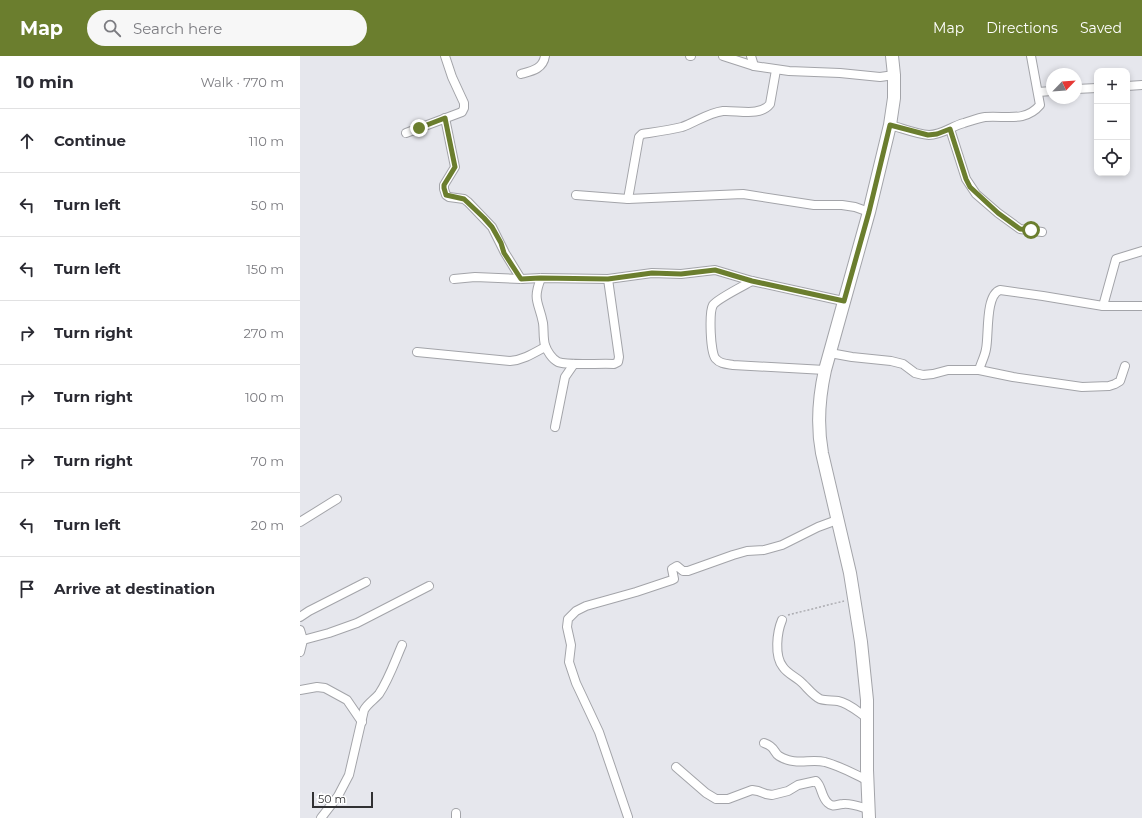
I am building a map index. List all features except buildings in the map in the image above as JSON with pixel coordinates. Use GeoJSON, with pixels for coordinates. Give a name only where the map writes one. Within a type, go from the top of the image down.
{"type":"FeatureCollection","features":[{"type":"Feature","properties":{"kind":"street"},"geometry":{"type":"LineString","coordinates":[[406,133],[462,112],[464,105],[445,56]]}},
{"type":"Feature","properties":{"kind":"street"},"geometry":{"type":"LineString","coordinates":[[521,74],[536,69],[542,64],[545,56]]}},
{"type":"Feature","properties":{"kind":"street"},"geometry":{"type":"LineString","coordinates":[[723,56],[754,66],[776,70],[840,73],[880,77],[894,75]]}},
{"type":"Feature","properties":{"kind":"street"},"geometry":{"type":"LineString","coordinates":[[751,56],[754,66]]}},
{"type":"Feature","properties":{"kind":"street"},"geometry":{"type":"LineString","coordinates":[[676,767],[706,793],[716,799],[728,798],[752,790],[772,794],[788,790],[798,785],[816,781],[819,784],[824,798],[829,804],[834,806],[843,804],[869,814],[867,780],[867,700],[861,642],[854,598],[820,442],[821,389],[869,212],[890,125],[894,98],[892,56]]}},
{"type":"Feature","properties":{"kind":"street"},"geometry":{"type":"LineString","coordinates":[[890,125],[928,135],[937,134],[961,123],[985,117],[1014,118],[1026,116],[1035,111],[1040,105],[1031,56]]}},
{"type":"Feature","properties":{"kind":"street"},"geometry":{"type":"LineString","coordinates":[[628,199],[639,137],[642,134],[682,127],[720,112],[749,112],[768,108],[776,70]]}},
{"type":"Feature","properties":{"kind":"street"},"geometry":{"type":"LineString","coordinates":[[1130,86],[1142,86]]}},
{"type":"Feature","properties":{"kind":"street"},"geometry":{"type":"LineString","coordinates":[[1082,88],[1094,88]]}},
{"type":"Feature","properties":{"kind":"street"},"geometry":{"type":"LineString","coordinates":[[1038,92],[1046,91]]}},
{"type":"Feature","properties":{"kind":"street"},"geometry":{"type":"LineString","coordinates":[[445,118],[455,167],[444,185],[446,195],[464,199],[484,218],[492,227],[501,243],[504,253],[521,279]]}},
{"type":"Feature","properties":{"kind":"street"},"geometry":{"type":"LineString","coordinates":[[950,129],[966,179],[976,194],[1020,229],[1042,232]]}},
{"type":"Feature","properties":{"kind":"street"},"geometry":{"type":"LineString","coordinates":[[576,195],[628,199],[744,194],[814,206],[842,205],[855,207],[869,212]]}},
{"type":"Feature","properties":{"kind":"street"},"geometry":{"type":"LineString","coordinates":[[1102,306],[1116,259],[1142,252]]}},
{"type":"Feature","properties":{"kind":"street"},"geometry":{"type":"LineString","coordinates":[[454,279],[475,277],[521,279],[608,279],[652,273],[681,274],[715,270],[752,281],[844,301]]}},
{"type":"Feature","properties":{"kind":"street"},"geometry":{"type":"LineString","coordinates":[[540,278],[536,296],[543,322],[545,347],[559,362],[564,377]]}},
{"type":"Feature","properties":{"kind":"street"},"geometry":{"type":"LineString","coordinates":[[559,362],[574,364],[614,364],[618,362],[619,357],[608,279]]}},
{"type":"Feature","properties":{"kind":"street"},"geometry":{"type":"LineString","coordinates":[[752,281],[714,304],[711,311],[712,352],[714,358],[719,362],[733,365],[825,370]]}},
{"type":"Feature","properties":{"kind":"street"},"geometry":{"type":"LineString","coordinates":[[979,370],[986,349],[990,306],[996,291],[1000,290],[1043,296],[1102,306],[1142,306]]}},
{"type":"Feature","properties":{"kind":"street"},"geometry":{"type":"LineString","coordinates":[[417,352],[517,361],[545,347]]}},
{"type":"Feature","properties":{"kind":"street"},"geometry":{"type":"LineString","coordinates":[[830,353],[891,361],[903,364],[915,373],[924,375],[948,370],[979,370],[1013,377],[1082,387],[1109,386],[1115,384],[1120,381],[1126,366]]}},
{"type":"Feature","properties":{"kind":"street"},"geometry":{"type":"LineString","coordinates":[[555,427],[564,377],[574,364]]}},
{"type":"Feature","properties":{"kind":"street"},"geometry":{"type":"LineString","coordinates":[[300,522],[337,499]]}},
{"type":"Feature","properties":{"kind":"street"},"geometry":{"type":"LineString","coordinates":[[628,817],[599,732],[576,683],[569,662],[571,646],[567,627],[568,619],[576,611],[586,606],[672,580],[674,579],[672,569],[677,566],[683,571],[688,571],[732,555],[764,550],[782,545],[837,520]]}},
{"type":"Feature","properties":{"kind":"street"},"geometry":{"type":"LineString","coordinates":[[300,617],[366,582]]}},
{"type":"Feature","properties":{"kind":"street"},"geometry":{"type":"LineString","coordinates":[[303,640],[357,623],[429,586]]}},
{"type":"Feature","properties":{"kind":"street"},"geometry":{"type":"LineString","coordinates":[[782,620],[778,630],[777,641],[781,666],[799,680],[814,695],[821,699],[839,701],[847,704],[867,718]]}},
{"type":"Feature","properties":{"kind":"street"},"geometry":{"type":"LineString","coordinates":[[300,630],[303,640],[300,652]]}},
{"type":"Feature","properties":{"kind":"street"},"geometry":{"type":"LineString","coordinates":[[321,818],[338,796],[350,774],[364,710],[366,706],[374,700],[385,682],[402,645]]}},
{"type":"Feature","properties":{"kind":"street"},"geometry":{"type":"LineString","coordinates":[[300,690],[317,687],[325,688],[347,700],[362,722]]}},
{"type":"Feature","properties":{"kind":"street"},"geometry":{"type":"LineString","coordinates":[[764,743],[772,746],[778,756],[796,762],[811,760],[825,762],[867,780]]}},
{"type":"Feature","properties":{"kind":"path"},"geometry":{"type":"LineString","coordinates":[[782,620],[789,615],[854,598]]}},
{"type":"Feature","properties":{"kind":"route"},"geometry":{"type":"LineString","coordinates":[[419,128],[445,118],[455,167],[444,185],[446,195],[449,197],[464,199],[484,218],[492,227],[501,243],[504,253],[521,279],[608,279],[652,273],[681,274],[715,270],[752,281],[844,301],[869,212],[890,125],[928,135],[937,134],[950,129],[970,187],[998,213],[1020,229],[1031,230]]}}]}
